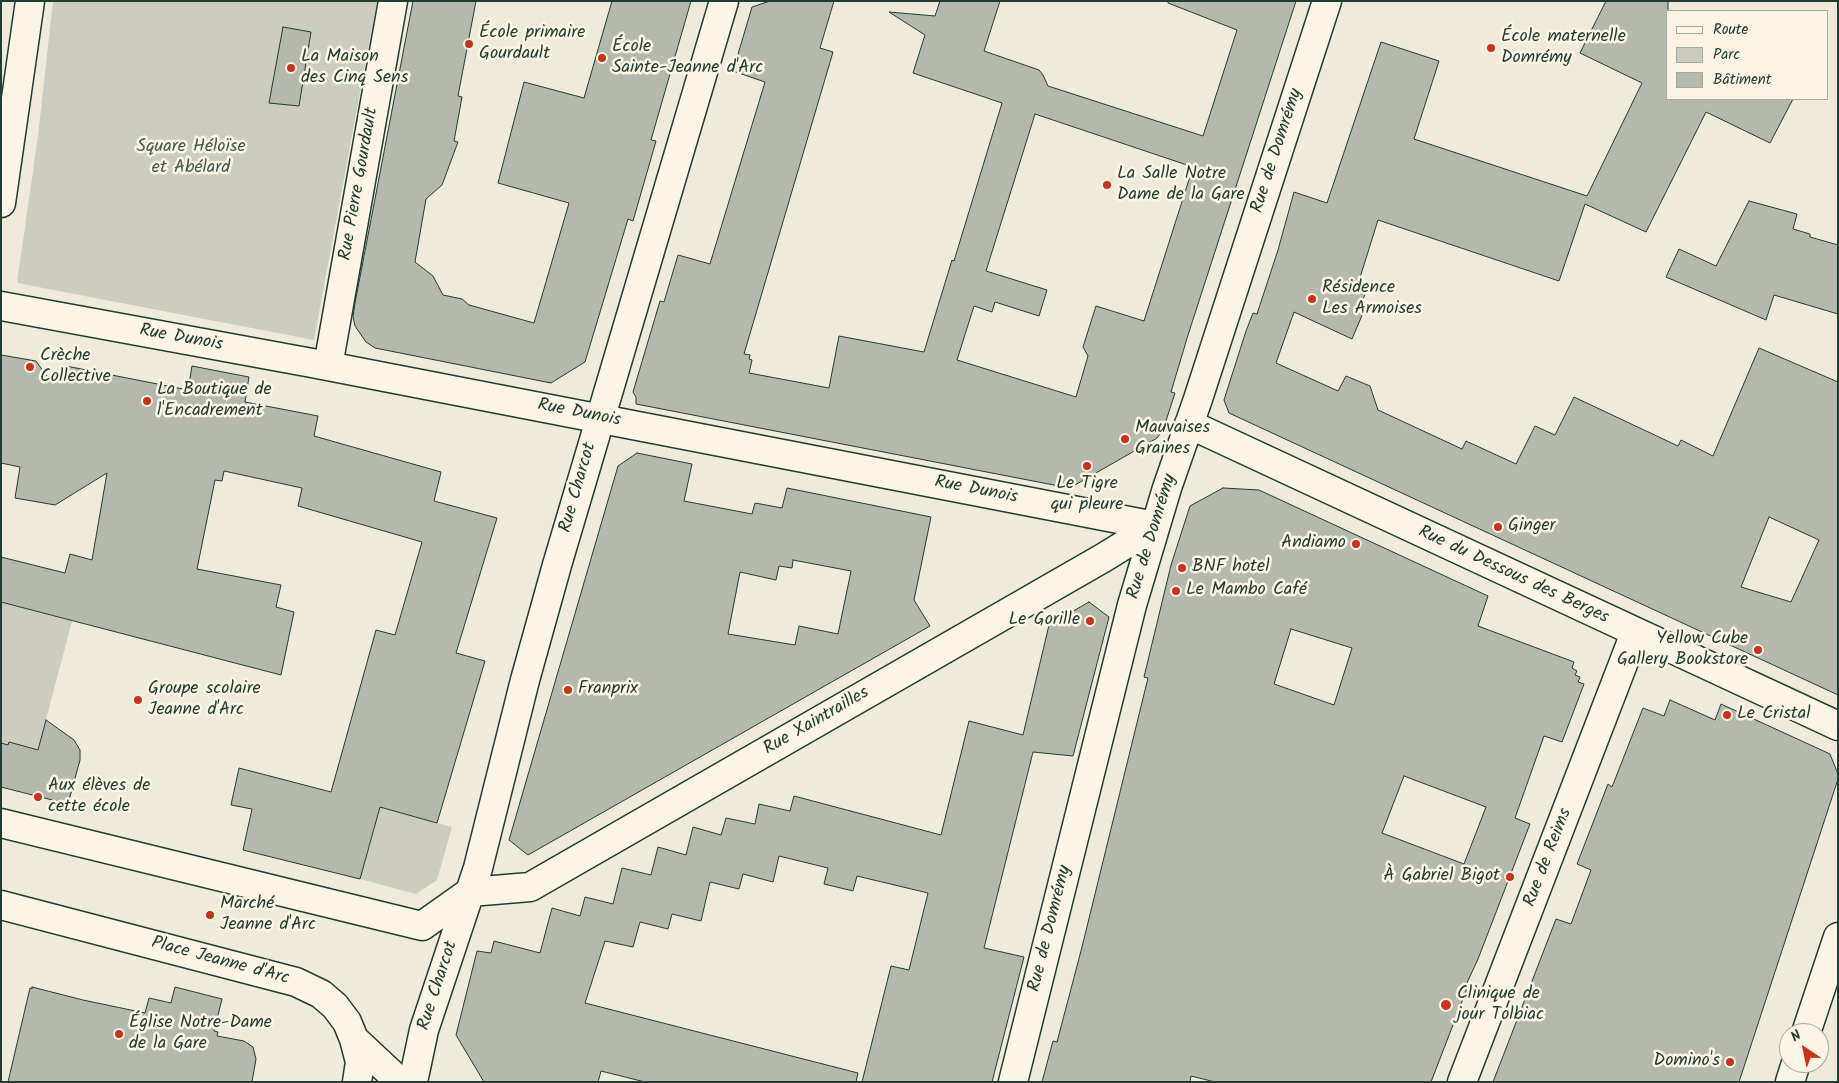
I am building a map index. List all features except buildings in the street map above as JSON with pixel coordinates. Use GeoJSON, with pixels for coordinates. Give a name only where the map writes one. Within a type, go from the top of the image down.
{"type":"FeatureCollection","features":[{"type":"Feature","properties":{"kind":"street","name":"Rue Pierre Gourdault"},"geometry":{"type":"LineString","coordinates":[[328,366],[393,1]]}},
{"type":"Feature","properties":{"kind":"street","name":"Rue Charcot"},"geometry":{"type":"LineString","coordinates":[[413,1082],[424,1030],[478,868],[527,672],[600,418],[724,1]]}},
{"type":"Feature","properties":{"kind":"street","name":"Rue de Domrémy"},"geometry":{"type":"LineString","coordinates":[[1013,1082],[1132,605],[1155,526],[1327,1]]}},
{"type":"Feature","properties":{"kind":"street"},"geometry":{"type":"LineString","coordinates":[[1,203],[22,2]]}},
{"type":"Feature","properties":{"kind":"street","name":"Rue Dunois"},"geometry":{"type":"LineString","coordinates":[[1,306],[328,366],[1155,526]]}},
{"type":"Feature","properties":{"kind":"street","name":"Rue du Dessous des Berges"},"geometry":{"type":"LineString","coordinates":[[1189,424],[1838,726]]}},
{"type":"Feature","properties":{"kind":"street","name":"Rue Xaintrailles"},"geometry":{"type":"LineString","coordinates":[[470,892],[530,887],[1094,563],[1155,526]]}},
{"type":"Feature","properties":{"kind":"street","name":"Rue de Reims"},"geometry":{"type":"LineString","coordinates":[[1462,1082],[1635,633]]}},
{"type":"Feature","properties":{"kind":"street","name":"Rue Charcot"},"geometry":{"type":"LineString","coordinates":[[1,823],[422,926],[470,892]]}},
{"type":"Feature","properties":{"kind":"street","name":"Place Jeanne d'Arc"},"geometry":{"type":"LineString","coordinates":[[1,905],[296,982],[321,994],[335,1006],[347,1022],[354,1039],[400,1082]]}},
{"type":"Feature","properties":{"kind":"street"},"geometry":{"type":"LineString","coordinates":[[1809,1023],[1838,937]]}},
{"type":"Feature","properties":{"kind":"street"},"geometry":{"type":"LineString","coordinates":[[354,1039],[360,1062],[357,1082]]}},
{"type":"Feature","properties":{"kind":"green space","name":"Square Héloïse et Abélard"},"geometry":{"type":"Polygon","coordinates":[[[53,1],[377,1],[314,340],[17,283],[38,136],[53,1]]]}},
{"type":"Feature","properties":{"kind":"green space"},"geometry":{"type":"Polygon","coordinates":[[[1,602],[72,621],[38,750],[1,743],[1,602]]]}},
{"type":"Feature","properties":{"kind":"green space"},"geometry":{"type":"Polygon","coordinates":[[[380,807],[452,827],[437,880],[416,894],[360,879],[380,807]]]}},
{"type":"Feature","properties":{"kind":"place","name":"École primaire Gourdault"},"geometry":{"type":"Point","coordinates":[469,44]}},
{"type":"Feature","properties":{"kind":"place","name":"École maternelle Domrémy"},"geometry":{"type":"Point","coordinates":[1491,48]}},
{"type":"Feature","properties":{"kind":"place","name":"École Sainte-Jeanne d'Arc"},"geometry":{"type":"Point","coordinates":[602,58]}},
{"type":"Feature","properties":{"kind":"place","name":"La Maison des Cinq Sens"},"geometry":{"type":"Point","coordinates":[291,68]}},
{"type":"Feature","properties":{"kind":"place","name":"La Salle Notre Dame de la Gare"},"geometry":{"type":"Point","coordinates":[1107,185]}},
{"type":"Feature","properties":{"kind":"place","name":"Résidence Les Armoises"},"geometry":{"type":"Point","coordinates":[1312,299]}},
{"type":"Feature","properties":{"kind":"place","name":"Crèche Collective"},"geometry":{"type":"Point","coordinates":[30,367]}},
{"type":"Feature","properties":{"kind":"place","name":"La Boutique de l'Encadrement"},"geometry":{"type":"Point","coordinates":[147,401]}},
{"type":"Feature","properties":{"kind":"place","name":"Mauvaises Graines"},"geometry":{"type":"Point","coordinates":[1125,439]}},
{"type":"Feature","properties":{"kind":"place","name":"Le Tigre qui pleure"},"geometry":{"type":"Point","coordinates":[1087,466]}},
{"type":"Feature","properties":{"kind":"place","name":"Ginger"},"geometry":{"type":"Point","coordinates":[1498,527]}},
{"type":"Feature","properties":{"kind":"place","name":"Andiamo"},"geometry":{"type":"Point","coordinates":[1356,544]}},
{"type":"Feature","properties":{"kind":"place","name":"BNF hotel"},"geometry":{"type":"Point","coordinates":[1182,568]}},
{"type":"Feature","properties":{"kind":"place","name":"Le Mambo Café"},"geometry":{"type":"Point","coordinates":[1176,591]}},
{"type":"Feature","properties":{"kind":"place","name":"Le Gorille"},"geometry":{"type":"Point","coordinates":[1090,621]}},
{"type":"Feature","properties":{"kind":"place","name":"Yellow Cube Gallery Bookstore"},"geometry":{"type":"Point","coordinates":[1758,650]}},
{"type":"Feature","properties":{"kind":"place","name":"Franprix"},"geometry":{"type":"Point","coordinates":[568,690]}},
{"type":"Feature","properties":{"kind":"place","name":"Groupe scolaire Jeanne d'Arc"},"geometry":{"type":"Point","coordinates":[138,700]}},
{"type":"Feature","properties":{"kind":"place","name":"Le Cristal"},"geometry":{"type":"Point","coordinates":[1727,715]}},
{"type":"Feature","properties":{"kind":"place","name":"Aux élèves de cette école"},"geometry":{"type":"Point","coordinates":[38,797]}},
{"type":"Feature","properties":{"kind":"place","name":"À Gabriel Bigot"},"geometry":{"type":"Point","coordinates":[1510,877]}},
{"type":"Feature","properties":{"kind":"place","name":"Marché Jeanne d'Arc"},"geometry":{"type":"Point","coordinates":[210,915]}},
{"type":"Feature","properties":{"kind":"place","name":"Clinique de jour Tolbiac"},"geometry":{"type":"Point","coordinates":[1446,1005]}},
{"type":"Feature","properties":{"kind":"place","name":"Église Notre-Dame de la Gare"},"geometry":{"type":"Point","coordinates":[119,1034]}},
{"type":"Feature","properties":{"kind":"place","name":"Domino's"},"geometry":{"type":"Point","coordinates":[1730,1062]}}]}
